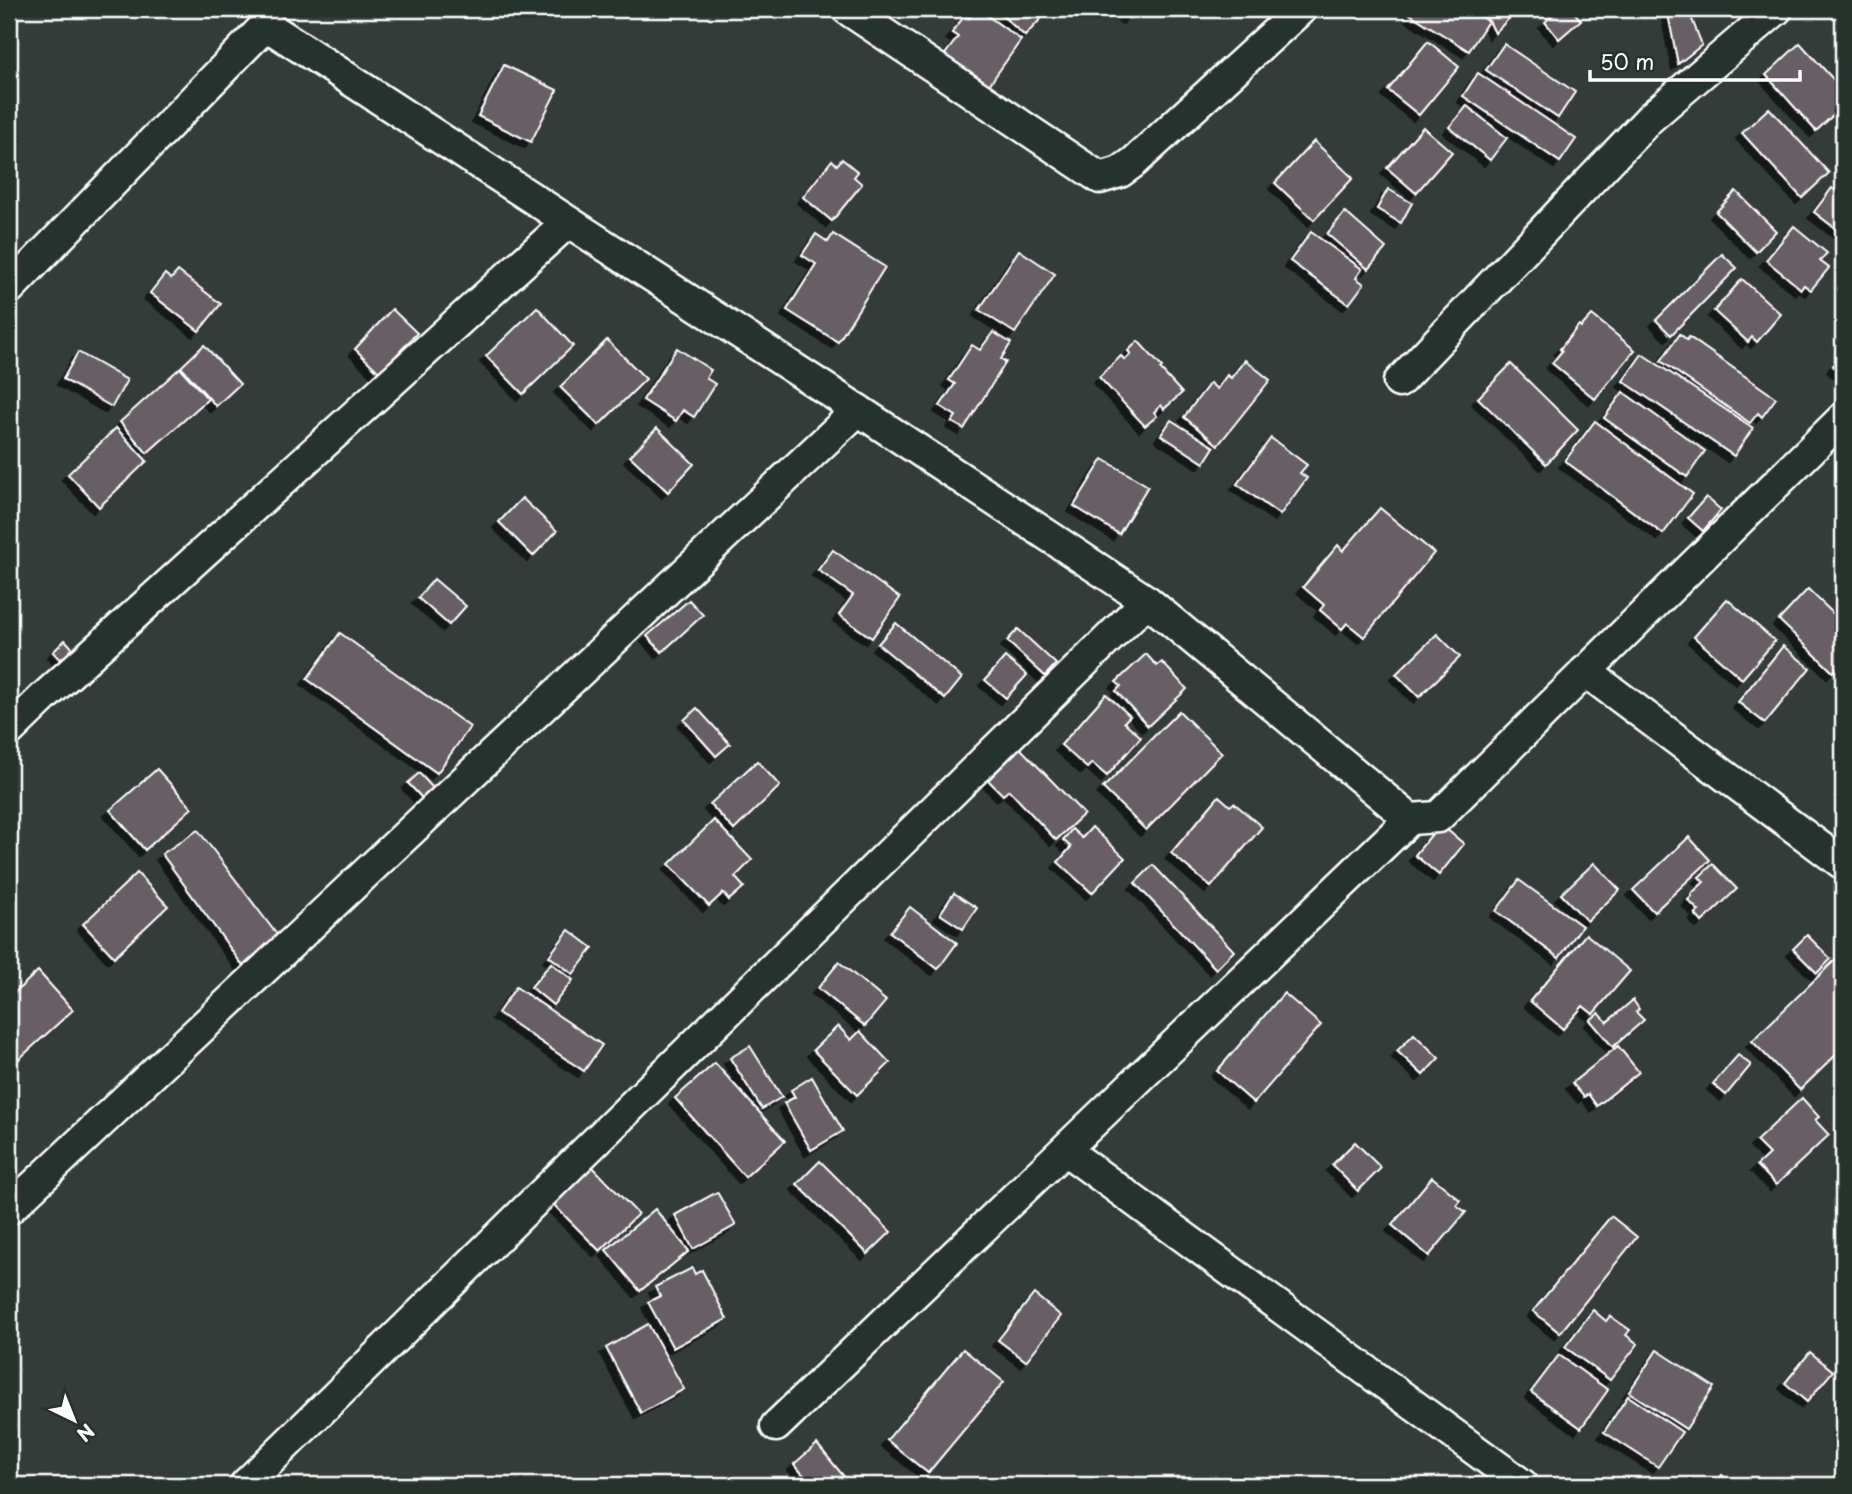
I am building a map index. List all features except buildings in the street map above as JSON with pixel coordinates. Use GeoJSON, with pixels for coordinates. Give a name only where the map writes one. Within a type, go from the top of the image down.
{"type":"FeatureCollection","features":[{"type":"Feature","properties":{"kind":"street"},"geometry":{"type":"LineString","coordinates":[[847,9],[1100,178],[1120,172],[1134,162],[1301,9]]}},
{"type":"Feature","properties":{"kind":"street"},"geometry":{"type":"LineString","coordinates":[[1399,382],[1650,118],[1777,9]]}},
{"type":"Feature","properties":{"kind":"street"},"geometry":{"type":"LineString","coordinates":[[9,289],[266,26],[1147,601],[1410,819]]}},
{"type":"Feature","properties":{"kind":"street"},"geometry":{"type":"LineString","coordinates":[[9,731],[568,222]]}},
{"type":"Feature","properties":{"kind":"street"},"geometry":{"type":"LineString","coordinates":[[9,1209],[858,410]]}},
{"type":"Feature","properties":{"kind":"street"},"geometry":{"type":"LineString","coordinates":[[776,1426],[1410,819],[1438,817],[1843,418]]}},
{"type":"Feature","properties":{"kind":"street"},"geometry":{"type":"LineString","coordinates":[[245,1485],[1147,601]]}},
{"type":"Feature","properties":{"kind":"street"},"geometry":{"type":"LineString","coordinates":[[1585,671],[1843,864]]}},
{"type":"Feature","properties":{"kind":"street"},"geometry":{"type":"LineString","coordinates":[[1065,1150],[1523,1485]]}}]}
